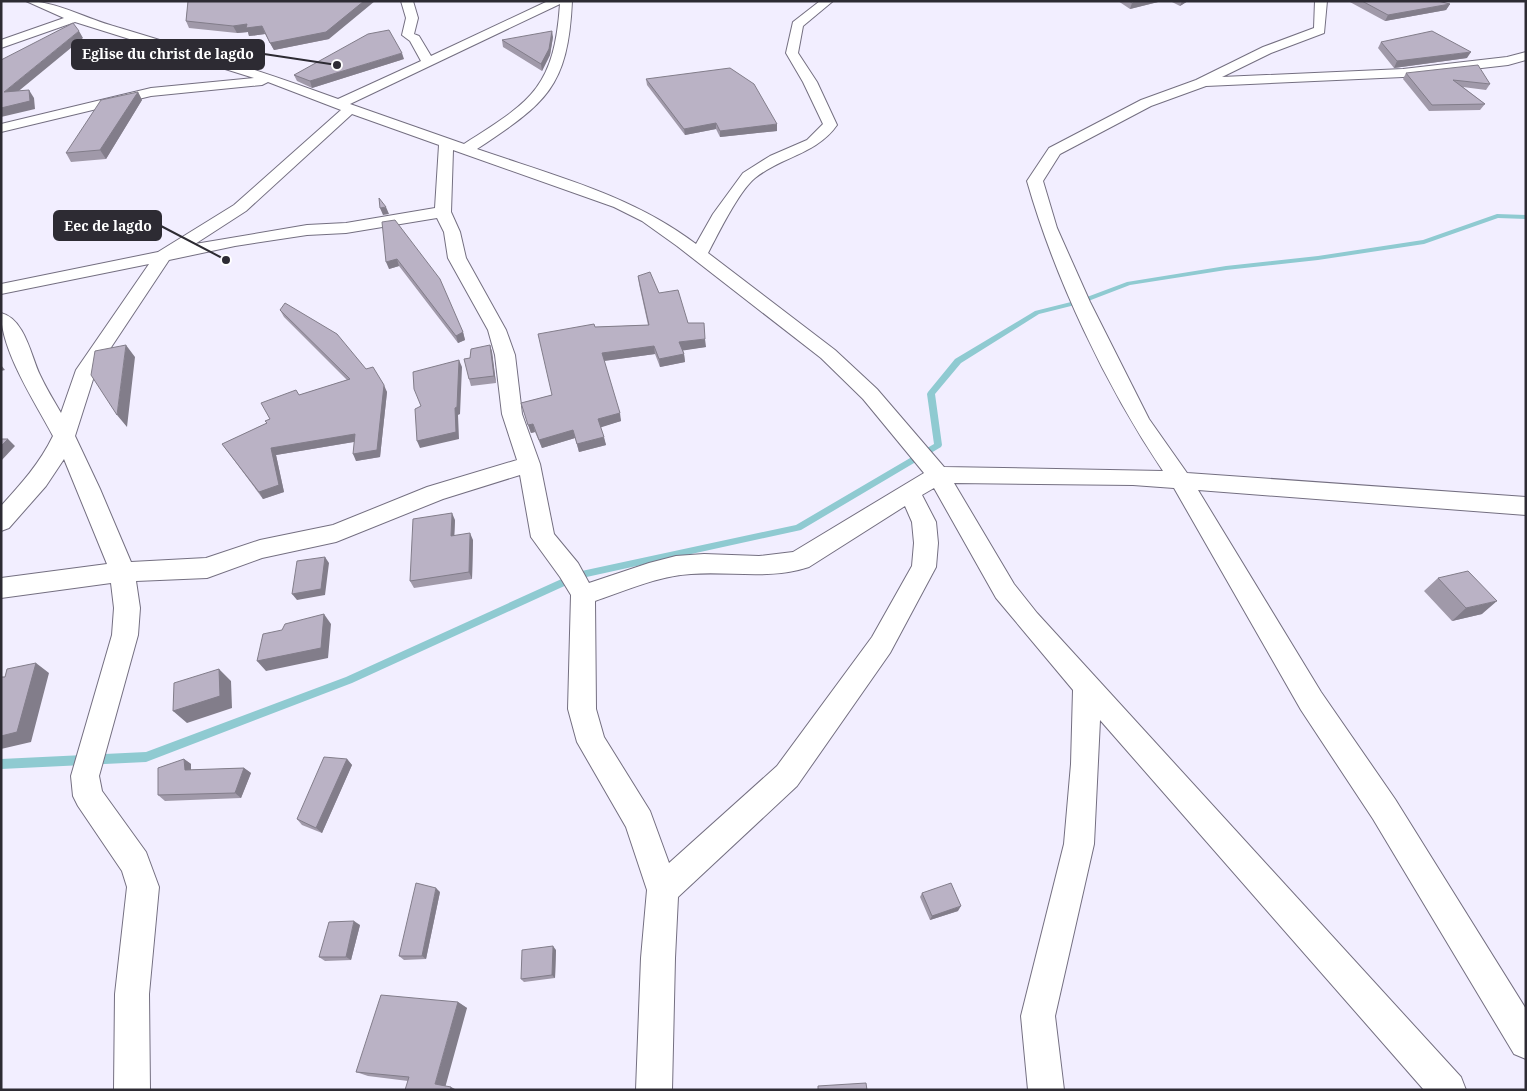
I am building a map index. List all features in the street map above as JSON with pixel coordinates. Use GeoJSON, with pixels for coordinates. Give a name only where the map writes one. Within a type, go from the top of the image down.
{"type":"FeatureCollection","features":[{"type":"Feature","properties":{"kind":"street"},"geometry":{"type":"LineString","coordinates":[[32,1],[75,18],[275,80],[345,107],[620,204],[648,218],[828,354],[870,394],[938,475],[1005,591],[1087,686],[1448,1090]]}},
{"type":"Feature","properties":{"kind":"street"},"geometry":{"type":"LineString","coordinates":[[407,1],[412,18],[408,35],[415,39],[429,63]]}},
{"type":"Feature","properties":{"kind":"street"},"geometry":{"type":"LineString","coordinates":[[1,522],[38,480],[64,436],[86,370],[162,256],[210,229],[240,208],[345,107],[429,63],[558,1]]}},
{"type":"Feature","properties":{"kind":"street"},"geometry":{"type":"LineString","coordinates":[[466,149],[516,116],[541,93],[552,77],[562,52],[566,30],[566,1]]}},
{"type":"Feature","properties":{"kind":"street"},"geometry":{"type":"LineString","coordinates":[[698,255],[721,214],[748,176],[775,159],[812,143],[830,125],[810,82],[792,53],[797,26],[827,1]]}},
{"type":"Feature","properties":{"kind":"street"},"geometry":{"type":"LineString","coordinates":[[1321,1],[1320,30],[1267,50],[1201,83],[1146,103],[1054,151],[1035,181],[1049,228],[1080,302],[1140,422],[1181,481],[1311,701],[1384,809],[1526,1042]]}},
{"type":"Feature","properties":{"kind":"street"},"geometry":{"type":"LineString","coordinates":[[1,44],[75,18]]}},
{"type":"Feature","properties":{"kind":"street"},"geometry":{"type":"LineString","coordinates":[[1201,83],[1403,73],[1508,61],[1526,56]]}},
{"type":"Feature","properties":{"kind":"street"},"geometry":{"type":"LineString","coordinates":[[1,128],[151,92],[275,80]]}},
{"type":"Feature","properties":{"kind":"street"},"geometry":{"type":"LineString","coordinates":[[446,142],[443,212],[452,232],[457,258],[497,330],[505,355],[512,414],[529,464],[543,537],[576,582],[582,708],[591,742],[613,775],[639,821],[663,890],[658,958],[654,1090]]}},
{"type":"Feature","properties":{"kind":"street"},"geometry":{"type":"LineString","coordinates":[[1,288],[235,241],[307,230],[346,228],[443,212]]}},
{"type":"Feature","properties":{"kind":"street"},"geometry":{"type":"LineString","coordinates":[[1,319],[15,336],[30,376],[64,436],[89,489],[122,571],[127,608],[125,635],[85,776],[88,796],[135,863],[143,887],[132,994],[132,1090]]}},
{"type":"Feature","properties":{"kind":"street"},"geometry":{"type":"LineString","coordinates":[[1,588],[39,581],[122,571],[207,568],[260,549],[336,533],[435,493],[529,464]]}},
{"type":"Feature","properties":{"kind":"street"},"geometry":{"type":"LineString","coordinates":[[576,582],[689,564],[784,565],[800,560],[938,475],[1036,475],[1181,481],[1526,506]]}},
{"type":"Feature","properties":{"kind":"street"},"geometry":{"type":"LineString","coordinates":[[663,890],[787,776],[881,645],[924,567],[926,543],[924,522],[910,493]]}},
{"type":"Feature","properties":{"kind":"street"},"geometry":{"type":"LineString","coordinates":[[1046,1090],[1038,1016],[1079,844],[1085,764],[1087,686]]}},
{"type":"Feature","properties":{"kind":"building"},"geometry":{"type":"Polygon","coordinates":[[[188,1],[364,1],[326,32],[270,43],[262,26],[246,28],[247,24],[233,26],[186,21],[188,1]]]}},
{"type":"Feature","properties":{"kind":"building"},"geometry":{"type":"Polygon","coordinates":[[[1362,1],[1438,1],[1450,4],[1388,15],[1362,1]]]}},
{"type":"Feature","properties":{"kind":"building"},"geometry":{"type":"Polygon","coordinates":[[[73,23],[79,31],[4,92],[29,90],[30,101],[1,108],[1,60],[73,23]]]}},
{"type":"Feature","properties":{"kind":"building"},"geometry":{"type":"Polygon","coordinates":[[[389,30],[402,53],[310,81],[294,75],[368,34],[389,30]]]}},
{"type":"Feature","properties":{"kind":"building"},"geometry":{"type":"Polygon","coordinates":[[[552,31],[549,49],[541,64],[502,40],[552,31]]]}},
{"type":"Feature","properties":{"kind":"building"},"geometry":{"type":"Polygon","coordinates":[[[1432,31],[1471,52],[1397,61],[1381,42],[1432,31]]]}},
{"type":"Feature","properties":{"kind":"building"},"geometry":{"type":"Polygon","coordinates":[[[1478,65],[1490,84],[1453,80],[1485,104],[1432,105],[1406,73],[1478,65]]]}},
{"type":"Feature","properties":{"kind":"building"},"geometry":{"type":"Polygon","coordinates":[[[730,68],[754,84],[777,124],[720,131],[716,123],[684,129],[646,79],[730,68]]]}},
{"type":"Feature","properties":{"kind":"building"},"geometry":{"type":"Polygon","coordinates":[[[138,92],[100,150],[66,153],[101,100],[138,92]]]}},
{"type":"Feature","properties":{"kind":"building"},"geometry":{"type":"Polygon","coordinates":[[[379,198],[386,207],[380,208],[379,198]]]}},
{"type":"Feature","properties":{"kind":"building"},"geometry":{"type":"Polygon","coordinates":[[[395,220],[440,279],[463,332],[456,336],[397,259],[386,262],[382,222],[395,220]]]}},
{"type":"Feature","properties":{"kind":"building"},"geometry":{"type":"Polygon","coordinates":[[[650,272],[659,293],[678,290],[688,323],[704,323],[705,339],[679,342],[684,354],[659,359],[654,346],[602,353],[620,413],[598,419],[604,437],[577,444],[573,430],[539,440],[533,424],[528,425],[521,403],[552,395],[538,334],[594,324],[595,327],[649,325],[638,276],[650,272]]]}},
{"type":"Feature","properties":{"kind":"building"},"geometry":{"type":"Polygon","coordinates":[[[285,303],[337,334],[366,369],[373,367],[384,385],[377,450],[353,454],[355,434],[271,448],[279,485],[259,492],[222,444],[267,423],[265,421],[270,419],[261,403],[296,390],[299,395],[350,379],[280,310],[285,303]]]}},
{"type":"Feature","properties":{"kind":"building"},"geometry":{"type":"Polygon","coordinates":[[[126,345],[117,415],[91,375],[95,351],[126,345]]]}},
{"type":"Feature","properties":{"kind":"building"},"geometry":{"type":"Polygon","coordinates":[[[490,345],[494,376],[469,379],[464,359],[470,358],[471,349],[490,345]]]}},
{"type":"Feature","properties":{"kind":"building"},"geometry":{"type":"Polygon","coordinates":[[[459,360],[457,407],[455,408],[456,432],[417,441],[415,409],[421,406],[414,389],[413,372],[459,360]]]}},
{"type":"Feature","properties":{"kind":"building"},"geometry":{"type":"Polygon","coordinates":[[[1,439],[8,439],[1,446],[1,439]]]}},
{"type":"Feature","properties":{"kind":"building"},"geometry":{"type":"Polygon","coordinates":[[[452,513],[451,536],[470,533],[469,572],[410,581],[413,519],[452,513]]]}},
{"type":"Feature","properties":{"kind":"building"},"geometry":{"type":"Polygon","coordinates":[[[325,557],[321,589],[292,594],[297,561],[325,557]]]}},
{"type":"Feature","properties":{"kind":"building"},"geometry":{"type":"Polygon","coordinates":[[[1468,571],[1497,601],[1466,608],[1438,578],[1468,571]]]}},
{"type":"Feature","properties":{"kind":"building"},"geometry":{"type":"Polygon","coordinates":[[[324,614],[321,648],[257,661],[263,634],[282,630],[285,624],[324,614]]]}},
{"type":"Feature","properties":{"kind":"building"},"geometry":{"type":"Polygon","coordinates":[[[36,663],[17,732],[1,736],[1,677],[5,677],[7,669],[36,663]]]}},
{"type":"Feature","properties":{"kind":"building"},"geometry":{"type":"Polygon","coordinates":[[[219,669],[220,696],[173,711],[174,683],[219,669]]]}},
{"type":"Feature","properties":{"kind":"building"},"geometry":{"type":"Polygon","coordinates":[[[324,757],[347,759],[316,828],[297,819],[324,757]]]}},
{"type":"Feature","properties":{"kind":"building"},"geometry":{"type":"Polygon","coordinates":[[[184,759],[185,770],[244,768],[235,793],[158,795],[158,768],[184,759]]]}},
{"type":"Feature","properties":{"kind":"building"},"geometry":{"type":"Polygon","coordinates":[[[416,883],[436,888],[422,956],[399,956],[416,883]]]}},
{"type":"Feature","properties":{"kind":"building"},"geometry":{"type":"Polygon","coordinates":[[[951,883],[961,906],[932,916],[922,893],[951,883]]]}},
{"type":"Feature","properties":{"kind":"building"},"geometry":{"type":"Polygon","coordinates":[[[354,921],[346,957],[319,957],[329,922],[354,921]]]}},
{"type":"Feature","properties":{"kind":"building"},"geometry":{"type":"Polygon","coordinates":[[[553,946],[552,975],[521,979],[522,950],[553,946]]]}},
{"type":"Feature","properties":{"kind":"building"},"geometry":{"type":"Polygon","coordinates":[[[381,995],[458,1002],[435,1084],[451,1087],[450,1090],[405,1090],[409,1077],[356,1072],[381,995]]]}},
{"type":"Feature","properties":{"kind":"building"},"geometry":{"type":"Polygon","coordinates":[[[866,1083],[867,1090],[818,1090],[818,1086],[866,1083]]]}},
{"type":"Feature","properties":{"kind":"waterway"},"geometry":{"type":"LineString","coordinates":[[1,764],[146,757],[349,680],[580,575],[798,528],[938,445],[931,394],[958,361],[1037,312],[1081,302],[1129,283],[1226,268],[1318,258],[1424,242],[1497,216],[1526,217]]}},
{"type":"Feature","properties":{"kind":"place","name":"Eglise du christ de lagdo"},"geometry":{"type":"Point","coordinates":[337,65]}},
{"type":"Feature","properties":{"kind":"place","name":"Eec de lagdo"},"geometry":{"type":"Point","coordinates":[226,260]}}]}
